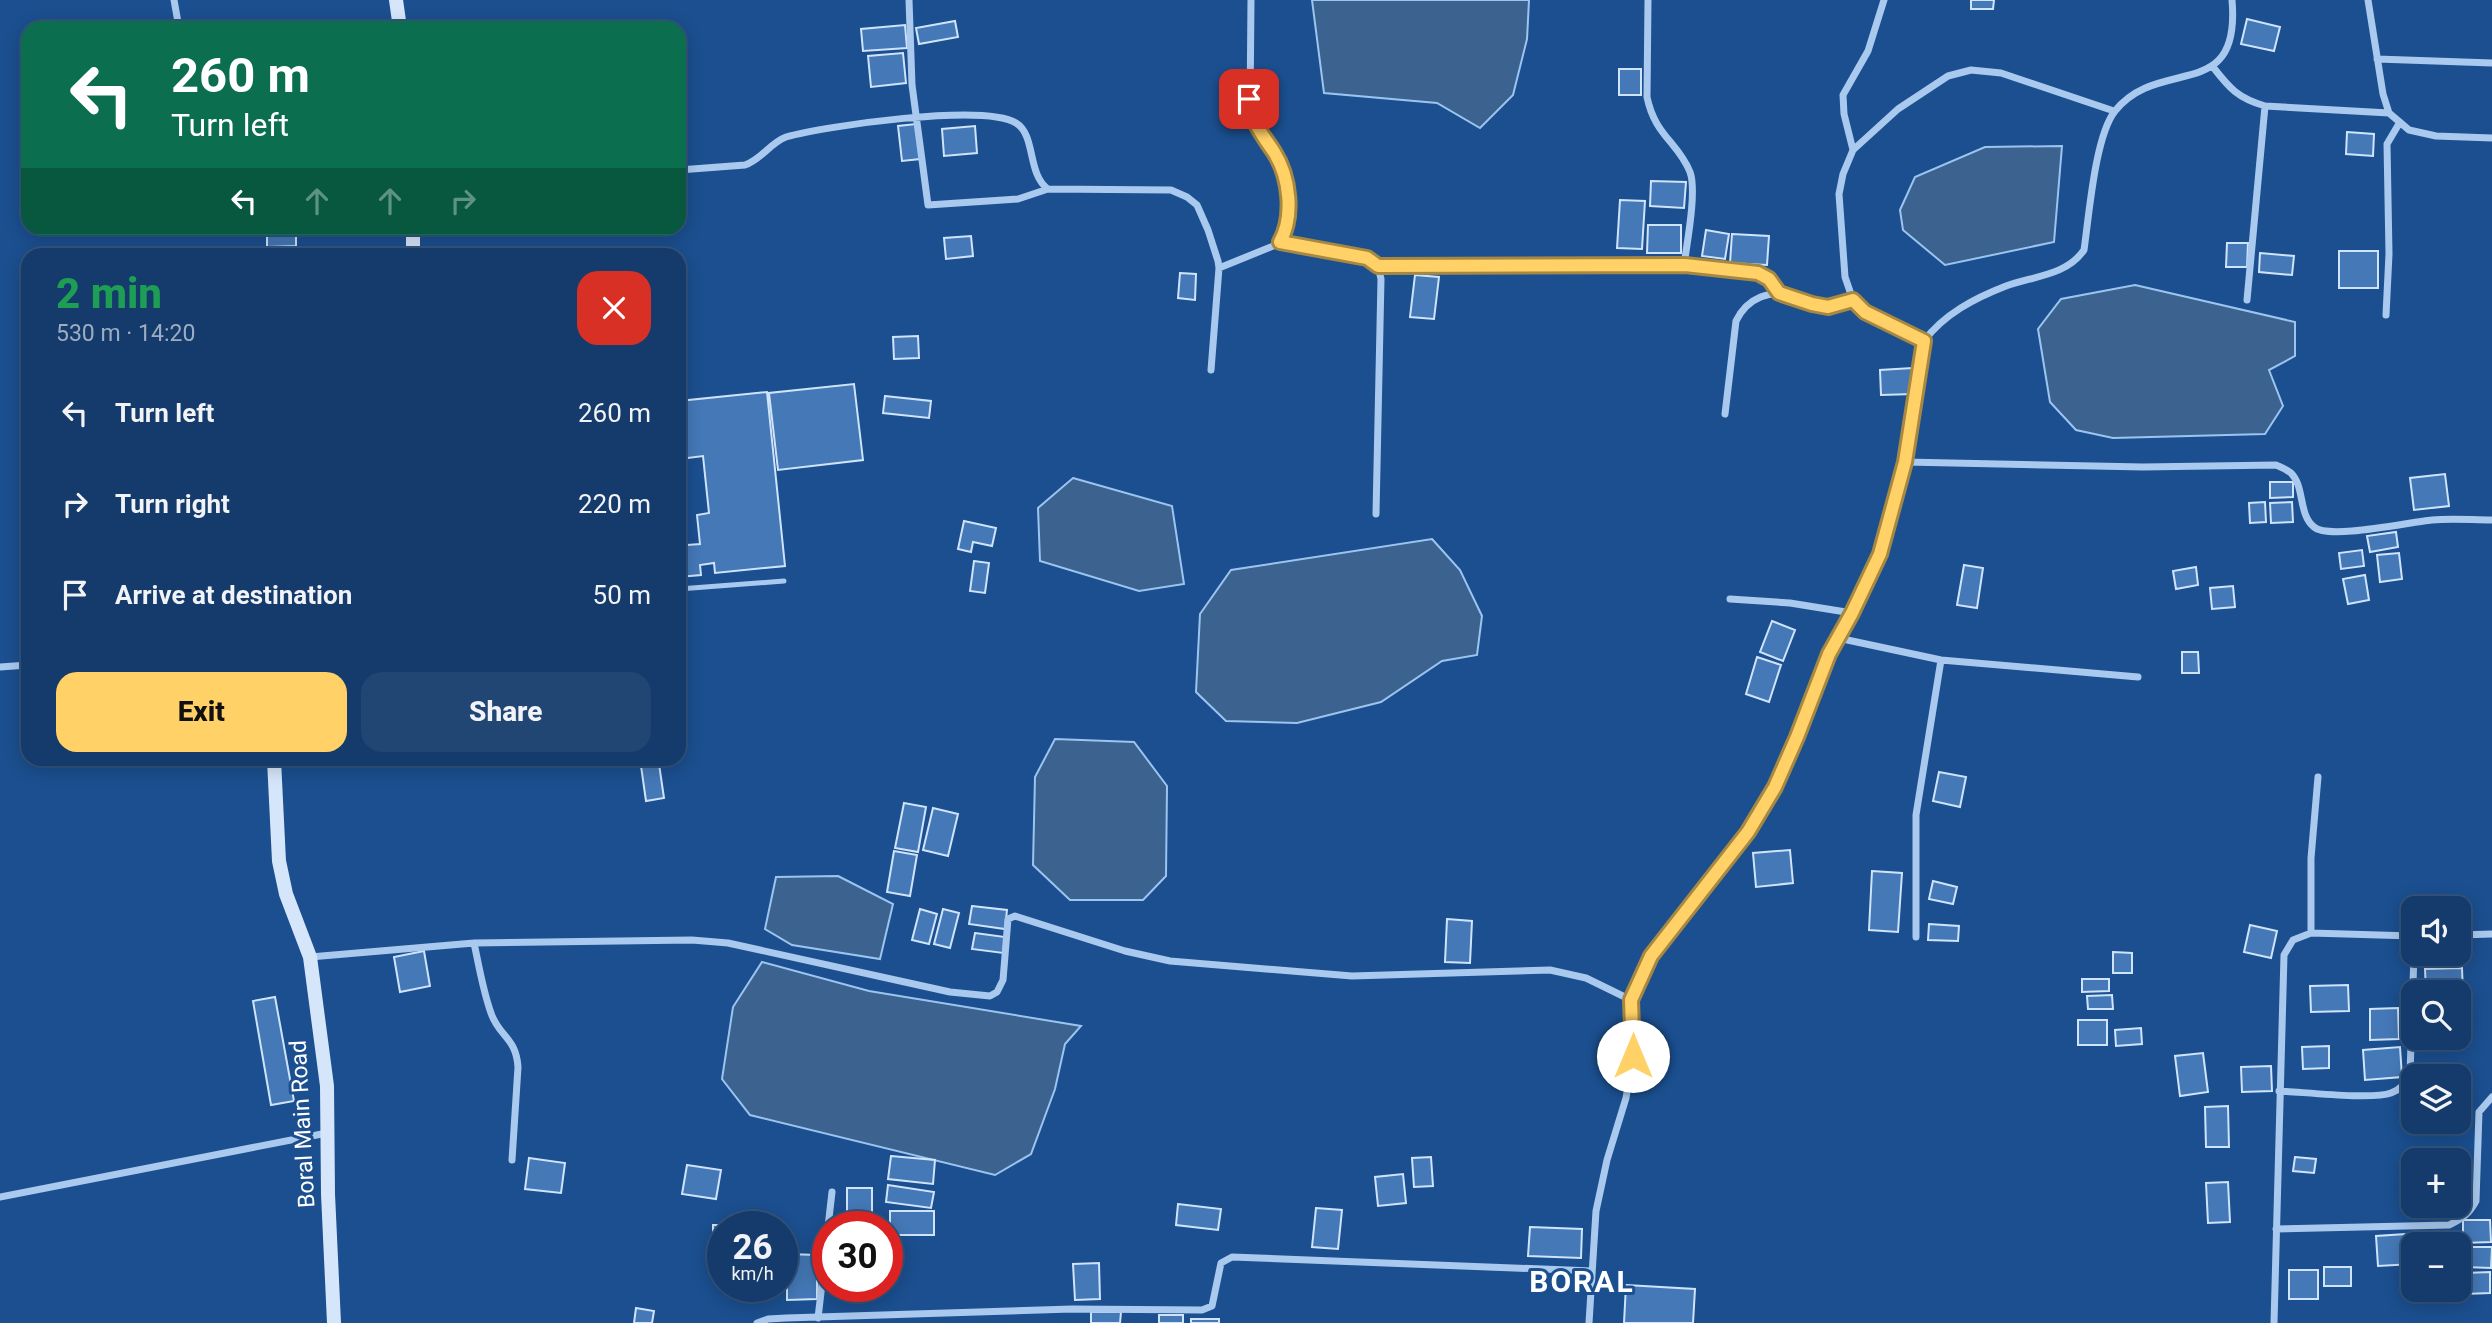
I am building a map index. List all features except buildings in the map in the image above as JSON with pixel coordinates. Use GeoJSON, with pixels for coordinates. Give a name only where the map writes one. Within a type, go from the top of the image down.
{"type":"FeatureCollection","features":[{"type":"Feature","properties":{"kind":"main road"},"geometry":{"type":"LineString","coordinates":[[396,0],[399,21]]}},
{"type":"Feature","properties":{"kind":"main road","name":"Boral Main Road"},"geometry":{"type":"LineString","coordinates":[[274,766],[279,861],[286,894],[310,957],[327,1086],[334,1323]]}},
{"type":"Feature","properties":{"kind":"street"},"geometry":{"type":"LineString","coordinates":[[174,0],[178,21]]}},
{"type":"Feature","properties":{"kind":"street"},"geometry":{"type":"LineString","coordinates":[[909,0],[908,29],[916,118],[928,205],[1018,199],[1048,188],[1171,190],[1181,193],[1197,205],[1211,238],[1219,268],[1211,370]]}},
{"type":"Feature","properties":{"kind":"street"},"geometry":{"type":"LineString","coordinates":[[1251,0],[1250,111],[1258,131],[1275,153],[1284,175],[1288,222],[1280,242]]}},
{"type":"Feature","properties":{"kind":"street"},"geometry":{"type":"LineString","coordinates":[[1648,0],[1647,97],[1650,113],[1691,174],[1693,191],[1685,265]]}},
{"type":"Feature","properties":{"kind":"street"},"geometry":{"type":"LineString","coordinates":[[1853,150],[1844,114],[1843,95],[1868,51],[1884,0]]}},
{"type":"Feature","properties":{"kind":"street"},"geometry":{"type":"LineString","coordinates":[[1589,1323],[1596,1212],[1607,1160],[1626,1098],[1633,1056],[1631,1000],[1651,956],[1748,832],[1768,798],[1797,737],[1829,654],[1880,554],[1905,462],[1924,341],[1935,326],[1971,301],[2007,286],[2047,275],[2076,261],[2084,250],[2099,151],[2115,111],[2137,92],[2213,67],[2223,56],[2231,38],[2232,0]]}},
{"type":"Feature","properties":{"kind":"street"},"geometry":{"type":"LineString","coordinates":[[2368,0],[2382,94],[2389,113]]}},
{"type":"Feature","properties":{"kind":"street"},"geometry":{"type":"LineString","coordinates":[[2377,59],[2492,63]]}},
{"type":"Feature","properties":{"kind":"street"},"geometry":{"type":"LineString","coordinates":[[2213,67],[2233,92],[2246,100],[2265,106],[2389,113],[2409,130],[2436,136],[2492,138]]}},
{"type":"Feature","properties":{"kind":"street"},"geometry":{"type":"LineString","coordinates":[[1924,341],[1865,312],[1853,300],[1845,277],[1839,194],[1843,174],[1853,150],[1898,109],[1948,76],[1971,70],[2001,73],[2115,111]]}},
{"type":"Feature","properties":{"kind":"street"},"geometry":{"type":"LineString","coordinates":[[2247,300],[2265,106]]}},
{"type":"Feature","properties":{"kind":"street"},"geometry":{"type":"LineString","coordinates":[[686,169],[745,165],[754,162],[781,139],[797,133],[883,120],[983,116],[1016,123],[1025,134],[1039,179],[1048,188]]}},
{"type":"Feature","properties":{"kind":"street"},"geometry":{"type":"LineString","coordinates":[[2386,315],[2389,254],[2387,144],[2400,121]]}},
{"type":"Feature","properties":{"kind":"street"},"geometry":{"type":"LineString","coordinates":[[1219,268],[1280,242],[1367,258],[1378,266],[1685,265],[1758,273],[1769,279],[1779,293]]}},
{"type":"Feature","properties":{"kind":"street"},"geometry":{"type":"LineString","coordinates":[[1376,514],[1381,279],[1378,266]]}},
{"type":"Feature","properties":{"kind":"street"},"geometry":{"type":"LineString","coordinates":[[1725,414],[1736,321],[1742,308],[1756,298],[1779,293],[1828,307],[1853,300]]}},
{"type":"Feature","properties":{"kind":"street"},"geometry":{"type":"LineString","coordinates":[[1905,462],[2144,467],[2276,465],[2290,472],[2297,483],[2304,512],[2312,526],[2323,532],[2434,520],[2492,520]]}},
{"type":"Feature","properties":{"kind":"street"},"geometry":{"type":"LineString","coordinates":[[1730,599],[1790,603],[1852,613]]}},
{"type":"Feature","properties":{"kind":"street"},"geometry":{"type":"LineString","coordinates":[[1838,638],[1941,660],[2138,677]]}},
{"type":"Feature","properties":{"kind":"street"},"geometry":{"type":"LineString","coordinates":[[1916,937],[1916,815],[1941,660]]}},
{"type":"Feature","properties":{"kind":"street"},"geometry":{"type":"LineString","coordinates":[[0,667],[21,666]]}},
{"type":"Feature","properties":{"kind":"street"},"geometry":{"type":"LineString","coordinates":[[2311,933],[2311,858],[2318,776]]}},
{"type":"Feature","properties":{"kind":"street"},"geometry":{"type":"LineString","coordinates":[[310,957],[474,943],[659,938],[728,943],[950,992],[990,996],[997,992],[1003,980],[1008,919],[1015,916],[1125,951],[1170,961],[1332,975],[1550,970],[1586,978],[1631,1000]]}},
{"type":"Feature","properties":{"kind":"street"},"geometry":{"type":"LineString","coordinates":[[2274,1323],[2284,955],[2293,940],[2311,933],[2401,936]]}},
{"type":"Feature","properties":{"kind":"street"},"geometry":{"type":"LineString","coordinates":[[2471,935],[2492,934]]}},
{"type":"Feature","properties":{"kind":"street"},"geometry":{"type":"LineString","coordinates":[[474,943],[492,1016],[512,1042],[516,1053],[518,1067],[512,1160]]}},
{"type":"Feature","properties":{"kind":"street"},"geometry":{"type":"LineString","coordinates":[[2279,1091],[2369,1095],[2389,1094],[2403,1087],[2410,1074],[2414,966]]}},
{"type":"Feature","properties":{"kind":"street"},"geometry":{"type":"LineString","coordinates":[[2276,1229],[2449,1224],[2460,1220],[2470,1213],[2476,1201],[2479,1112],[2492,1097]]}},
{"type":"Feature","properties":{"kind":"street"},"geometry":{"type":"LineString","coordinates":[[0,1197],[327,1133]]}},
{"type":"Feature","properties":{"kind":"street"},"geometry":{"type":"LineString","coordinates":[[830,1211],[832,1192]]}},
{"type":"Feature","properties":{"kind":"street"},"geometry":{"type":"LineString","coordinates":[[757,1323],[768,1319],[1072,1309],[1202,1310],[1212,1306],[1221,1263],[1226,1259],[1242,1257],[1592,1271]]}},
{"type":"Feature","properties":{"kind":"street"},"geometry":{"type":"LineString","coordinates":[[818,1318],[820,1302]]}},
{"type":"Feature","properties":{"kind":"lane"},"geometry":{"type":"LineString","coordinates":[[686,588],[784,581]]}},
{"type":"Feature","properties":{"kind":"water"},"geometry":{"type":"Polygon","coordinates":[[[1312,0],[1529,0],[1527,39],[1513,95],[1480,128],[1437,103],[1324,93],[1312,0]]]}},
{"type":"Feature","properties":{"kind":"water"},"geometry":{"type":"Polygon","coordinates":[[[2062,146],[2054,242],[1945,265],[1903,230],[1900,210],[1915,177],[1985,147],[2062,146]]]}},
{"type":"Feature","properties":{"kind":"water"},"geometry":{"type":"Polygon","coordinates":[[[2135,285],[2295,322],[2295,356],[2269,370],[2283,406],[2265,434],[2113,438],[2076,430],[2050,402],[2038,329],[2061,299],[2135,285]]]}},
{"type":"Feature","properties":{"kind":"water"},"geometry":{"type":"Polygon","coordinates":[[[1073,478],[1172,506],[1184,584],[1139,591],[1040,561],[1038,508],[1073,478]]]}},
{"type":"Feature","properties":{"kind":"water"},"geometry":{"type":"Polygon","coordinates":[[[1432,539],[1460,570],[1482,616],[1477,655],[1442,661],[1381,702],[1297,723],[1226,721],[1196,692],[1200,614],[1231,570],[1432,539]]]}},
{"type":"Feature","properties":{"kind":"water"},"geometry":{"type":"Polygon","coordinates":[[[1055,739],[1134,742],[1167,786],[1166,876],[1143,900],[1070,900],[1033,865],[1035,777],[1055,739]]]}},
{"type":"Feature","properties":{"kind":"water"},"geometry":{"type":"Polygon","coordinates":[[[838,876],[893,904],[880,959],[792,945],[765,929],[776,877],[838,876]]]}},
{"type":"Feature","properties":{"kind":"water"},"geometry":{"type":"Polygon","coordinates":[[[762,962],[869,991],[1081,1026],[1065,1044],[1055,1089],[1031,1154],[995,1175],[750,1115],[722,1079],[733,1007],[762,962]]]}},
{"type":"Feature","properties":{"kind":"district","name":"BORAL"},"geometry":{"type":"Point","coordinates":[1582,1282]}},
{"type":"Feature","properties":{"kind":"route"},"geometry":{"type":"LineString","coordinates":[[1249,99],[1253,121],[1280,162],[1287,187],[1288,222],[1280,242],[1367,258],[1378,266],[1685,265],[1758,273],[1769,279],[1779,293],[1812,304],[1828,307],[1853,300],[1865,312],[1924,341],[1905,462],[1880,554],[1829,654],[1775,787],[1748,832],[1651,956],[1631,1000],[1633,1056]]}}]}
